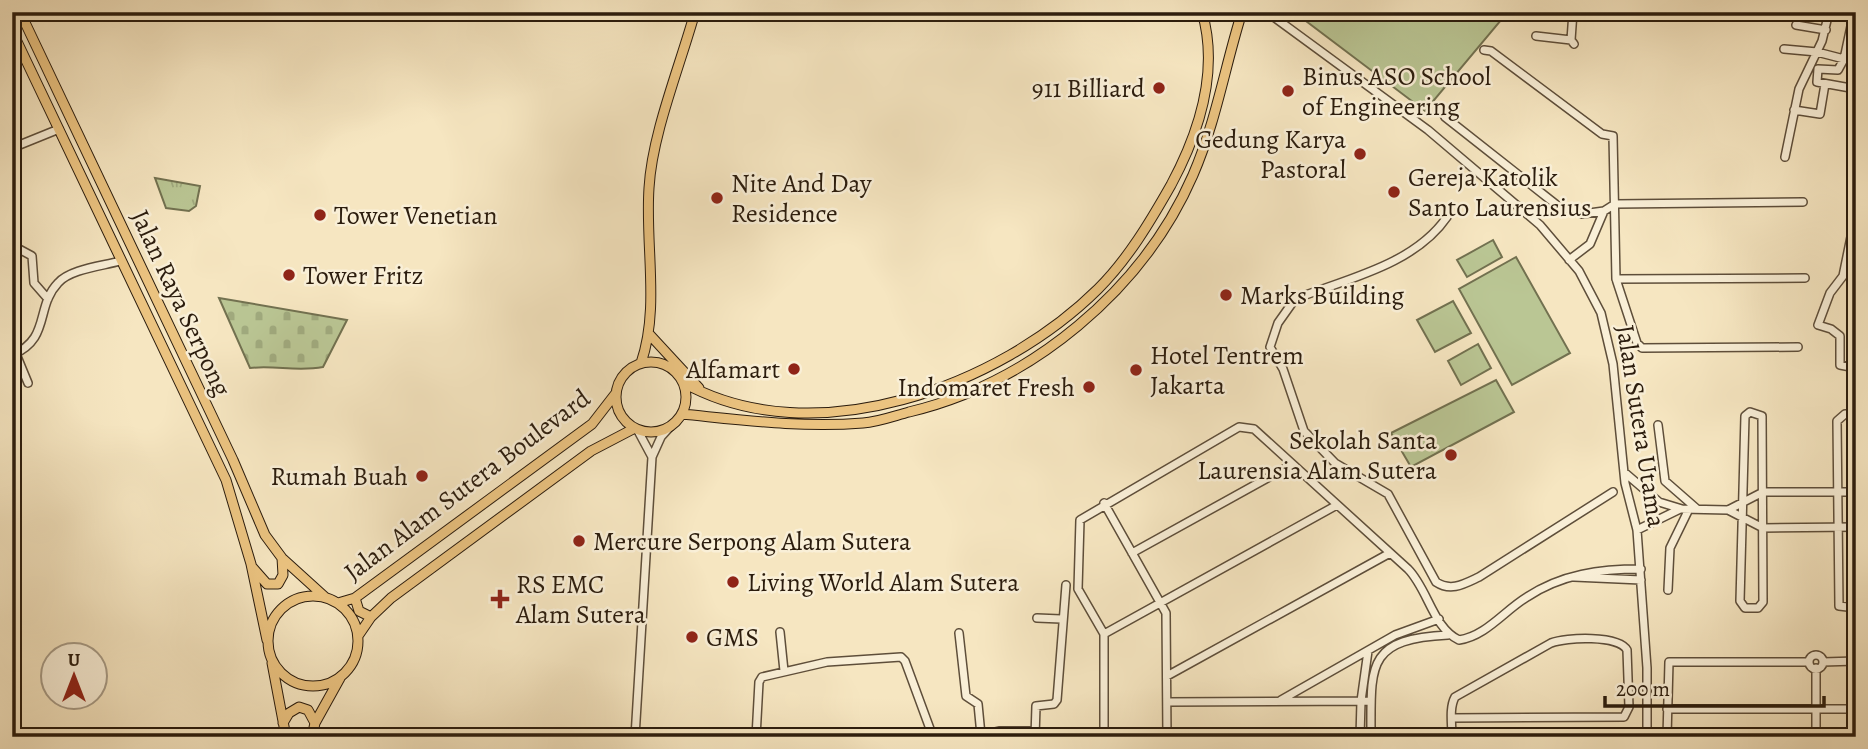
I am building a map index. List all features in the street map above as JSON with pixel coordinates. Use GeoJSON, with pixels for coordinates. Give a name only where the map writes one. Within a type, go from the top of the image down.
{"type":"FeatureCollection","features":[{"type":"Feature","properties":{"kind":"main road","name":"Jalan Raya Serpong"},"geometry":{"type":"LineString","coordinates":[[20,12],[240,474],[265,536],[282,558],[325,597]]}},
{"type":"Feature","properties":{"kind":"main road"},"geometry":{"type":"LineString","coordinates":[[641,363],[650,335],[649,185],[659,134],[695,12]]}},
{"type":"Feature","properties":{"kind":"main road"},"geometry":{"type":"LineString","coordinates":[[684,383],[730,404],[795,413],[844,410],[916,396],[981,372],[1064,318],[1098,289],[1125,258],[1149,224],[1190,146],[1206,87],[1210,51],[1202,12]]}},
{"type":"Feature","properties":{"kind":"main road"},"geometry":{"type":"LineString","coordinates":[[1220,12],[1234,12]]}},
{"type":"Feature","properties":{"kind":"main road"},"geometry":{"type":"LineString","coordinates":[[682,414],[790,425],[874,421],[933,407],[981,388],[1017,369],[1069,333],[1101,305],[1140,262],[1178,204],[1214,121],[1228,52],[1242,12]]}},
{"type":"Feature","properties":{"kind":"main road","name":"Jalan Raya Serpong"},"geometry":{"type":"LineString","coordinates":[[12,31],[226,480],[251,567],[267,639]]}},
{"type":"Feature","properties":{"kind":"main road"},"geometry":{"type":"LineString","coordinates":[[650,335],[705,394]]}},
{"type":"Feature","properties":{"kind":"main road"},"geometry":{"type":"LineString","coordinates":[[641,363],[662,363],[671,367],[684,383],[687,393],[682,414],[670,427],[648,432],[636,429],[620,414],[616,393],[624,374],[641,363]]}},
{"type":"Feature","properties":{"kind":"main road","name":"Jalan Alam Sutera Boulevard"},"geometry":{"type":"LineString","coordinates":[[338,603],[355,598],[592,424],[616,393]]}},
{"type":"Feature","properties":{"kind":"main road","name":"Jalan Alam Sutera Boulevard"},"geometry":{"type":"LineString","coordinates":[[358,636],[371,617],[391,598],[592,452],[636,429]]}},
{"type":"Feature","properties":{"kind":"main road"},"geometry":{"type":"LineString","coordinates":[[251,567],[267,583],[278,583],[283,575],[282,558]]}},
{"type":"Feature","properties":{"kind":"main road"},"geometry":{"type":"LineString","coordinates":[[286,737],[267,639],[270,626],[286,605],[311,596],[325,597],[338,603],[352,617],[358,636],[355,659],[341,677],[315,723],[312,737]]}},
{"type":"Feature","properties":{"kind":"main road"},"geometry":{"type":"LineString","coordinates":[[355,598],[359,611],[371,617]]}},
{"type":"Feature","properties":{"kind":"main road"},"geometry":{"type":"LineString","coordinates":[[271,660],[290,680],[302,685],[316,686],[341,677]]}},
{"type":"Feature","properties":{"kind":"main road"},"geometry":{"type":"LineString","coordinates":[[283,723],[289,713],[299,707],[309,710],[315,723]]}},
{"type":"Feature","properties":{"kind":"street","name":"Jalan Sutera Utama"},"geometry":{"type":"LineString","coordinates":[[1267,12],[1275,15],[1429,130],[1540,225],[1569,260],[1601,313],[1613,364],[1624,472],[1637,530],[1647,668],[1647,737]]}},
{"type":"Feature","properties":{"kind":"street"},"geometry":{"type":"LineString","coordinates":[[1536,36],[1573,42],[1573,12]]}},
{"type":"Feature","properties":{"kind":"street"},"geometry":{"type":"LineString","coordinates":[[1785,157],[1799,89],[1826,30],[1829,12]]}},
{"type":"Feature","properties":{"kind":"street"},"geometry":{"type":"LineString","coordinates":[[1854,12],[1852,49],[1838,70],[1818,69],[1817,82],[1856,89]]}},
{"type":"Feature","properties":{"kind":"street"},"geometry":{"type":"LineString","coordinates":[[1796,25],[1826,30]]}},
{"type":"Feature","properties":{"kind":"street"},"geometry":{"type":"LineString","coordinates":[[1784,49],[1817,52],[1844,60]]}},
{"type":"Feature","properties":{"kind":"street"},"geometry":{"type":"LineString","coordinates":[[1484,50],[1491,51],[1602,134],[1613,136],[1616,279],[1637,343],[1642,348],[1798,347]]}},
{"type":"Feature","properties":{"kind":"street"},"geometry":{"type":"LineString","coordinates":[[1794,110],[1820,114],[1825,84]]}},
{"type":"Feature","properties":{"kind":"street"},"geometry":{"type":"LineString","coordinates":[[1440,107],[1445,117],[1558,206],[1582,214],[1604,211],[1615,204],[1803,202]]}},
{"type":"Feature","properties":{"kind":"street"},"geometry":{"type":"LineString","coordinates":[[12,148],[59,128]]}},
{"type":"Feature","properties":{"kind":"street"},"geometry":{"type":"LineString","coordinates":[[1856,201],[1854,226],[1843,276],[1829,293],[1818,325],[1840,336],[1840,365],[1856,368]]}},
{"type":"Feature","properties":{"kind":"street"},"geometry":{"type":"LineString","coordinates":[[1569,260],[1590,244],[1604,211]]}},
{"type":"Feature","properties":{"kind":"street"},"geometry":{"type":"LineString","coordinates":[[1447,217],[1433,235],[1412,251],[1295,299],[1287,306],[1270,347],[1283,369],[1301,426],[1335,463],[1388,494],[1436,582],[1444,587],[1455,588],[1479,578],[1612,492]]}},
{"type":"Feature","properties":{"kind":"street"},"geometry":{"type":"LineString","coordinates":[[19,248],[32,256],[34,283],[48,299]]}},
{"type":"Feature","properties":{"kind":"street"},"geometry":{"type":"LineString","coordinates":[[28,383],[14,355],[29,346],[39,332],[48,299],[64,278],[120,261]]}},
{"type":"Feature","properties":{"kind":"street"},"geometry":{"type":"LineString","coordinates":[[1616,279],[1805,278]]}},
{"type":"Feature","properties":{"kind":"street"},"geometry":{"type":"LineString","coordinates":[[1750,412],[1762,416],[1763,492],[1763,601],[1758,608],[1745,608],[1740,601],[1742,518],[1745,416],[1750,412]]}},
{"type":"Feature","properties":{"kind":"street"},"geometry":{"type":"LineString","coordinates":[[1856,414],[1840,416],[1837,492],[1839,606],[1856,608]]}},
{"type":"Feature","properties":{"kind":"street"},"geometry":{"type":"LineString","coordinates":[[1658,425],[1665,481],[1690,509]]}},
{"type":"Feature","properties":{"kind":"street"},"geometry":{"type":"LineString","coordinates":[[1104,731],[1104,634],[1081,594],[1077,581],[1080,520],[1104,503],[1239,427],[1249,426],[1416,578],[1448,635]]}},
{"type":"Feature","properties":{"kind":"street"},"geometry":{"type":"LineString","coordinates":[[635,737],[652,457],[661,437],[670,427]]}},
{"type":"Feature","properties":{"kind":"street"},"geometry":{"type":"LineString","coordinates":[[636,429],[652,457]]}},
{"type":"Feature","properties":{"kind":"street"},"geometry":{"type":"LineString","coordinates":[[1132,553],[1292,465]]}},
{"type":"Feature","properties":{"kind":"street"},"geometry":{"type":"LineString","coordinates":[[1624,472],[1658,502],[1690,509],[1728,510],[1763,492],[1856,492]]}},
{"type":"Feature","properties":{"kind":"street"},"geometry":{"type":"LineString","coordinates":[[1104,503],[1168,619],[1167,737]]}},
{"type":"Feature","properties":{"kind":"street"},"geometry":{"type":"LineString","coordinates":[[1104,634],[1337,505]]}},
{"type":"Feature","properties":{"kind":"street"},"geometry":{"type":"LineString","coordinates":[[1637,530],[1690,509]]}},
{"type":"Feature","properties":{"kind":"street"},"geometry":{"type":"LineString","coordinates":[[1668,590],[1671,548],[1690,509]]}},
{"type":"Feature","properties":{"kind":"street"},"geometry":{"type":"LineString","coordinates":[[1728,510],[1763,528],[1856,527]]}},
{"type":"Feature","properties":{"kind":"street"},"geometry":{"type":"LineString","coordinates":[[1167,676],[1390,553]]}},
{"type":"Feature","properties":{"kind":"street"},"geometry":{"type":"LineString","coordinates":[[1371,737],[1374,669],[1382,653],[1406,639],[1448,635],[1459,639],[1479,634],[1527,597],[1574,576],[1594,570],[1641,569]]}},
{"type":"Feature","properties":{"kind":"street"},"geometry":{"type":"LineString","coordinates":[[1574,576],[1642,580]]}},
{"type":"Feature","properties":{"kind":"street"},"geometry":{"type":"LineString","coordinates":[[960,633],[966,696],[978,704],[977,736],[1035,734],[1036,706],[1054,704],[1057,700],[1061,620],[1066,585]]}},
{"type":"Feature","properties":{"kind":"street"},"geometry":{"type":"LineString","coordinates":[[1037,618],[1061,620]]}},
{"type":"Feature","properties":{"kind":"street"},"geometry":{"type":"LineString","coordinates":[[1281,701],[1405,630],[1439,619]]}},
{"type":"Feature","properties":{"kind":"street"},"geometry":{"type":"LineString","coordinates":[[780,632],[784,671]]}},
{"type":"Feature","properties":{"kind":"street"},"geometry":{"type":"LineString","coordinates":[[1452,718],[1618,719],[1628,712],[1627,650],[1616,640],[1556,641],[1455,697],[1452,704],[1452,718],[1452,737]]}},
{"type":"Feature","properties":{"kind":"street"},"geometry":{"type":"LineString","coordinates":[[1360,737],[1361,701],[1368,651]]}},
{"type":"Feature","properties":{"kind":"street"},"geometry":{"type":"LineString","coordinates":[[1810,662],[1815,655],[1823,662]]}},
{"type":"Feature","properties":{"kind":"street"},"geometry":{"type":"LineString","coordinates":[[757,737],[759,682],[762,677],[827,662],[901,657],[905,661],[933,737]]}},
{"type":"Feature","properties":{"kind":"street"},"geometry":{"type":"LineString","coordinates":[[1816,668],[1823,662],[1856,661]]}},
{"type":"Feature","properties":{"kind":"street"},"geometry":{"type":"LineString","coordinates":[[1667,737],[1668,663],[1810,662],[1816,668],[1816,737]]}},
{"type":"Feature","properties":{"kind":"street"},"geometry":{"type":"LineString","coordinates":[[1167,702],[1371,701]]}},
{"type":"Feature","properties":{"kind":"street"},"geometry":{"type":"LineString","coordinates":[[1667,709],[1856,709]]}},
{"type":"Feature","properties":{"kind":"green space"},"geometry":{"type":"Polygon","coordinates":[[[1294,12],[1507,12],[1507,13],[1425,111],[1294,12]]]}},
{"type":"Feature","properties":{"kind":"green space"},"geometry":{"type":"Polygon","coordinates":[[[155,178],[200,186],[196,206],[189,211],[166,208],[155,178]]]}},
{"type":"Feature","properties":{"kind":"green space"},"geometry":{"type":"Polygon","coordinates":[[[1493,240],[1502,257],[1467,277],[1457,260],[1493,240]]]}},
{"type":"Feature","properties":{"kind":"green space"},"geometry":{"type":"Polygon","coordinates":[[[1516,257],[1570,353],[1512,385],[1459,289],[1516,257]]]}},
{"type":"Feature","properties":{"kind":"green space"},"geometry":{"type":"Polygon","coordinates":[[[219,298],[347,320],[323,367],[250,368],[219,298]]]}},
{"type":"Feature","properties":{"kind":"green space"},"geometry":{"type":"Polygon","coordinates":[[[1453,301],[1471,333],[1435,352],[1417,320],[1453,301]]]}},
{"type":"Feature","properties":{"kind":"green space"},"geometry":{"type":"Polygon","coordinates":[[[1478,344],[1491,368],[1461,385],[1448,361],[1478,344]]]}},
{"type":"Feature","properties":{"kind":"green space"},"geometry":{"type":"Polygon","coordinates":[[[1496,380],[1514,412],[1411,467],[1391,433],[1496,380]]]}},
{"type":"Feature","properties":{"kind":"place","name":"911 Billiard"},"geometry":{"type":"Point","coordinates":[1159,88]}},
{"type":"Feature","properties":{"kind":"place","name":"Binus ASO School of Engineering"},"geometry":{"type":"Point","coordinates":[1288,91]}},
{"type":"Feature","properties":{"kind":"place","name":"Gedung Karya Pastoral"},"geometry":{"type":"Point","coordinates":[1360,154]}},
{"type":"Feature","properties":{"kind":"place","name":"Gereja Katolik Santo Laurensius"},"geometry":{"type":"Point","coordinates":[1394,192]}},
{"type":"Feature","properties":{"kind":"place","name":"Nite And Day Residence"},"geometry":{"type":"Point","coordinates":[717,198]}},
{"type":"Feature","properties":{"kind":"place","name":"Tower Venetian"},"geometry":{"type":"Point","coordinates":[320,215]}},
{"type":"Feature","properties":{"kind":"place","name":"Tower Fritz"},"geometry":{"type":"Point","coordinates":[289,275]}},
{"type":"Feature","properties":{"kind":"place","name":"Marks Building"},"geometry":{"type":"Point","coordinates":[1226,295]}},
{"type":"Feature","properties":{"kind":"place","name":"Alfamart"},"geometry":{"type":"Point","coordinates":[794,369]}},
{"type":"Feature","properties":{"kind":"place","name":"Hotel Tentrem Jakarta"},"geometry":{"type":"Point","coordinates":[1136,370]}},
{"type":"Feature","properties":{"kind":"place","name":"Indomaret Fresh"},"geometry":{"type":"Point","coordinates":[1089,387]}},
{"type":"Feature","properties":{"kind":"place","name":"Sekolah Santa Laurensia Alam Sutera"},"geometry":{"type":"Point","coordinates":[1451,455]}},
{"type":"Feature","properties":{"kind":"place","name":"Rumah Buah"},"geometry":{"type":"Point","coordinates":[422,476]}},
{"type":"Feature","properties":{"kind":"place","name":"Mercure Serpong Alam Sutera"},"geometry":{"type":"Point","coordinates":[579,541]}},
{"type":"Feature","properties":{"kind":"place","name":"Living World Alam Sutera"},"geometry":{"type":"Point","coordinates":[733,582]}},
{"type":"Feature","properties":{"kind":"place","name":"RS EMC Alam Sutera"},"geometry":{"type":"Point","coordinates":[500,599]}},
{"type":"Feature","properties":{"kind":"place","name":"GMS"},"geometry":{"type":"Point","coordinates":[692,637]}}]}
